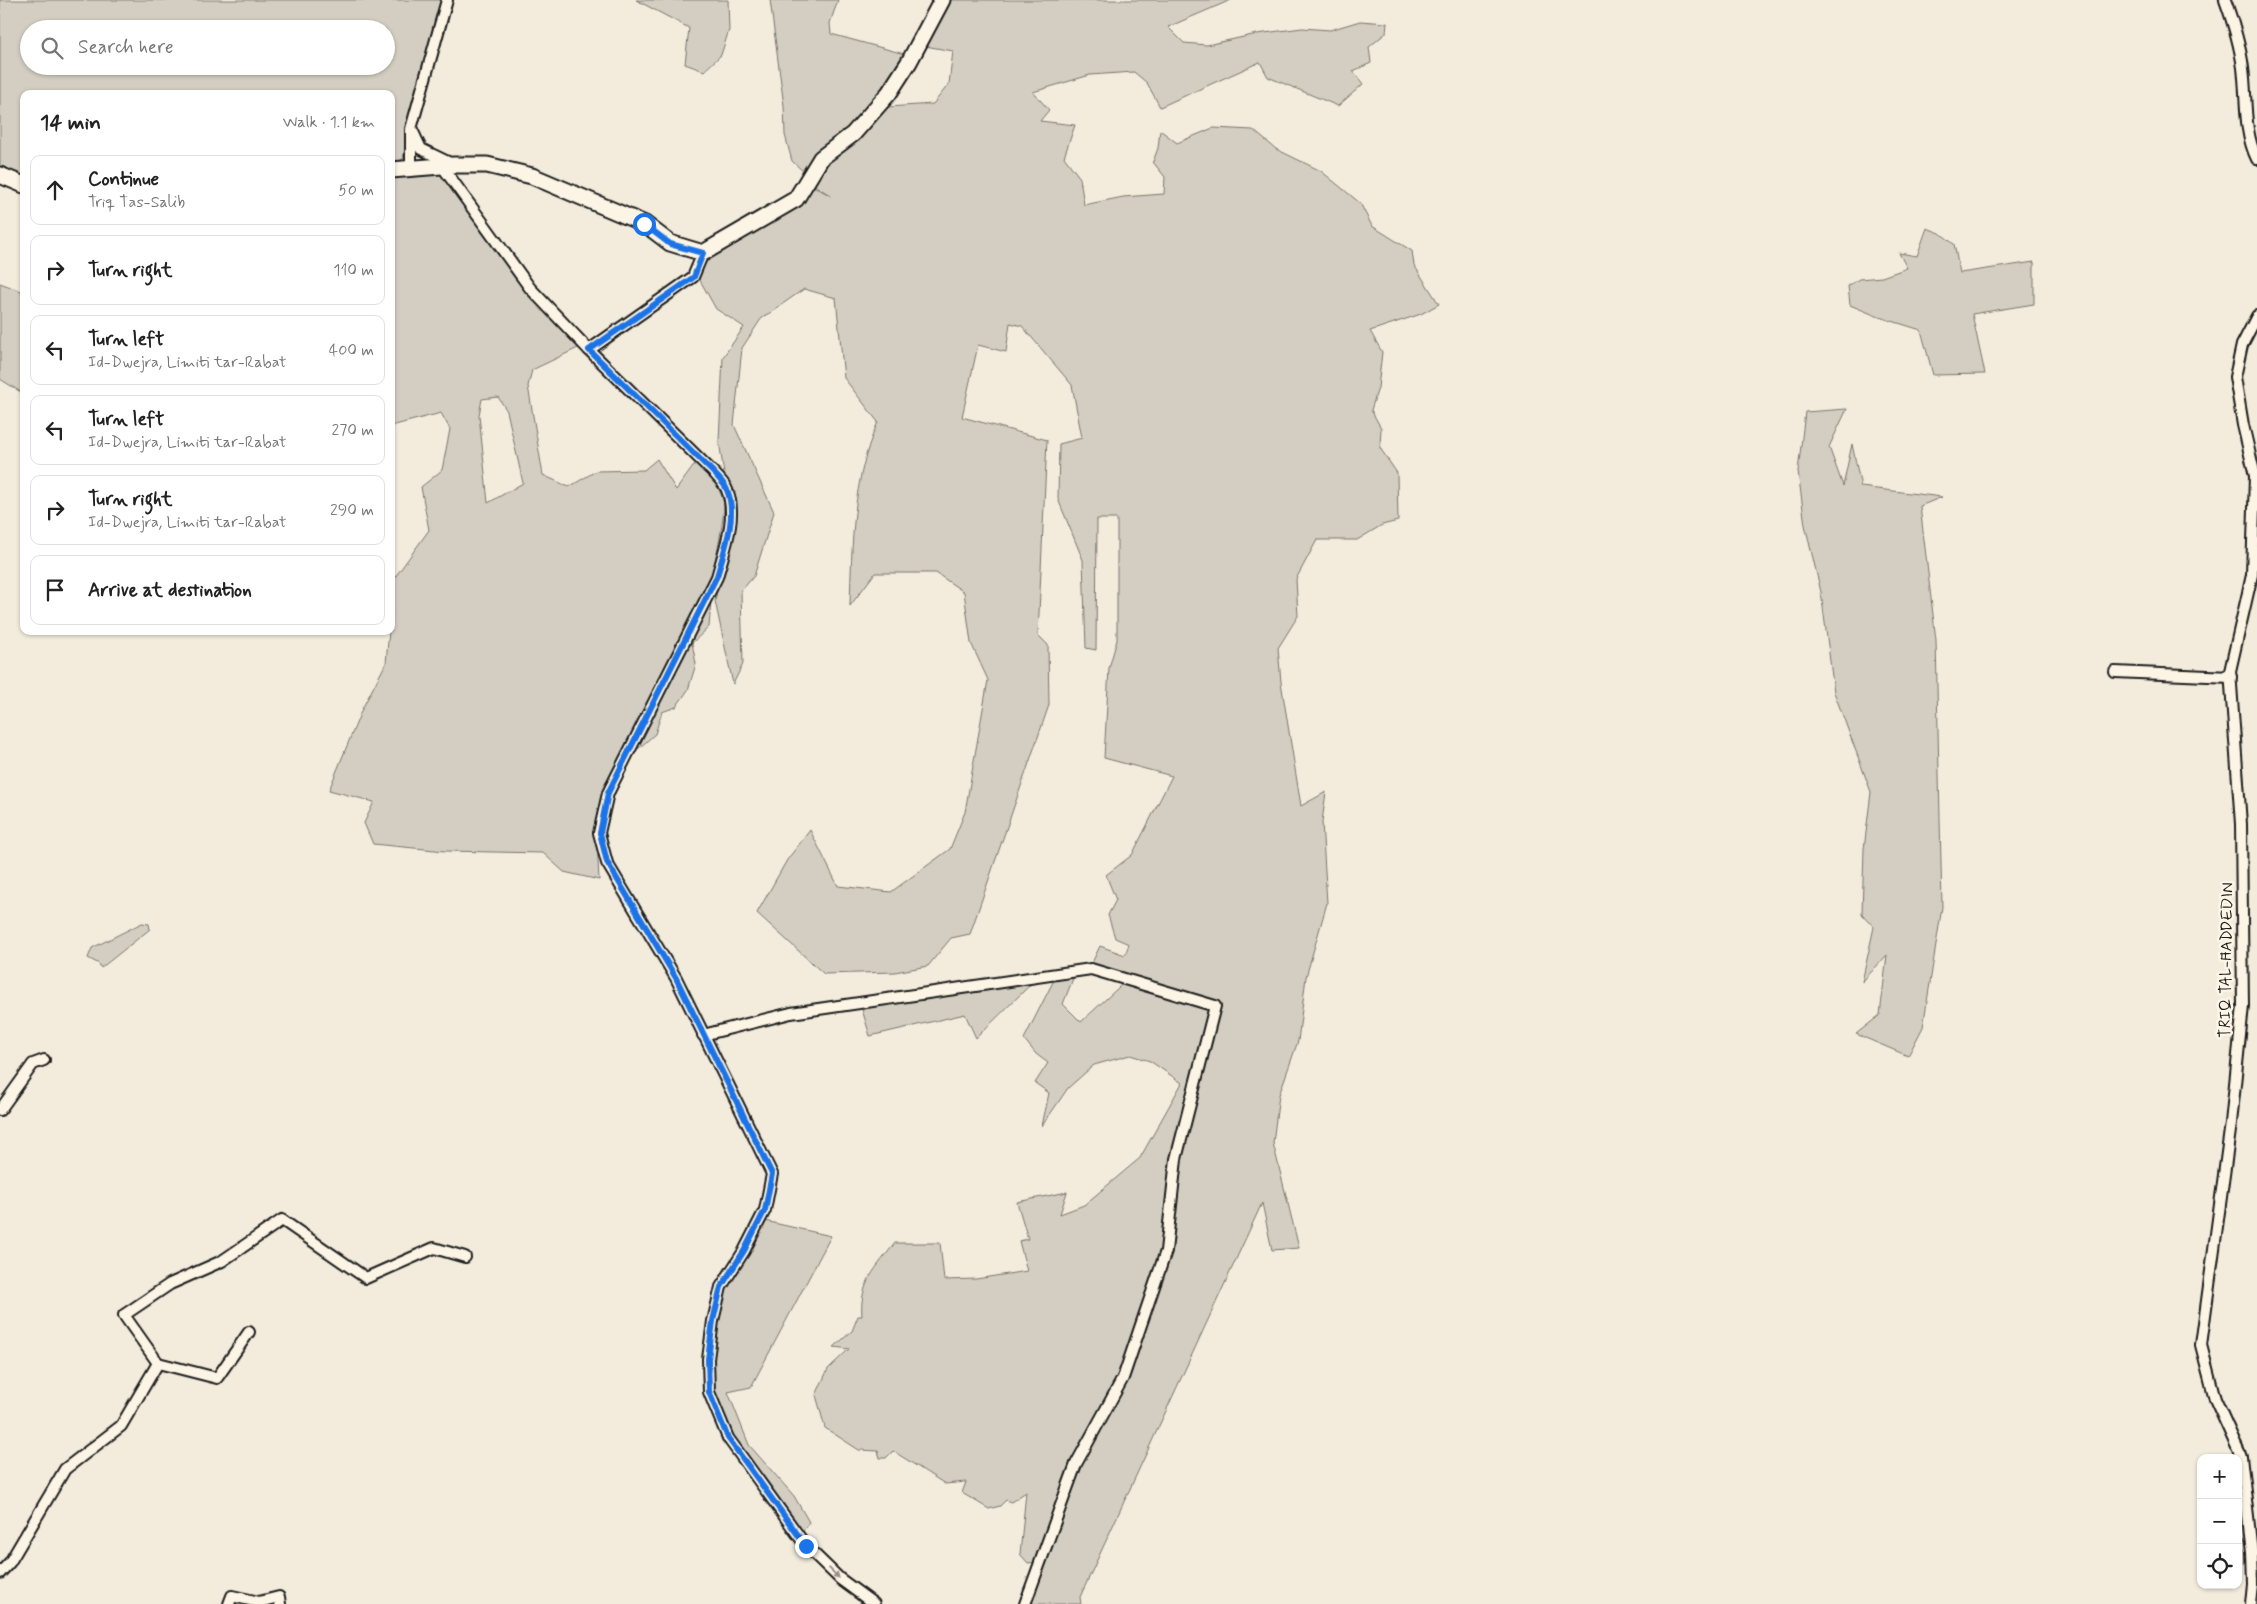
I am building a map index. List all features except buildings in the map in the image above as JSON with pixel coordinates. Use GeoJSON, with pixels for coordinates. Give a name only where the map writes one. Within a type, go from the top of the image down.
{"type":"FeatureCollection","features":[{"type":"Feature","properties":{"kind":"street"},"geometry":{"type":"LineString","coordinates":[[411,168],[411,129],[447,0]]}},
{"type":"Feature","properties":{"kind":"street"},"geometry":{"type":"LineString","coordinates":[[589,350],[694,277],[703,253],[796,199],[821,158],[853,134],[889,93],[909,62],[942,0]]}},
{"type":"Feature","properties":{"kind":"street"},"geometry":{"type":"LineString","coordinates":[[2225,0],[2240,47],[2245,89],[2246,124],[2254,142],[2257,159]]}},
{"type":"Feature","properties":{"kind":"street"},"geometry":{"type":"LineString","coordinates":[[411,129],[420,149],[448,165],[530,288],[589,350],[715,474],[727,490],[731,507],[726,542],[717,576],[608,793],[600,833],[607,862],[676,978],[772,1174],[765,1210],[744,1251],[721,1287],[713,1321],[708,1359],[709,1392],[728,1438],[806,1546],[840,1579],[874,1604]]}},
{"type":"Feature","properties":{"kind":"street"},"geometry":{"type":"LineString","coordinates":[[395,170],[448,165],[487,165],[532,176],[644,224],[670,244],[703,253]]}},
{"type":"Feature","properties":{"kind":"street"},"geometry":{"type":"LineString","coordinates":[[0,175],[20,183]]}},
{"type":"Feature","properties":{"kind":"street","name":"TRIQ TAL-ĦADDEDIN"},"geometry":{"type":"LineString","coordinates":[[2251,1604],[2252,1552],[2241,1456],[2215,1399],[2201,1345],[2231,1123],[2243,1006],[2241,824],[2230,671],[2252,576],[2254,466],[2243,425],[2236,369],[2242,345],[2257,316]]}},
{"type":"Feature","properties":{"kind":"street"},"geometry":{"type":"LineString","coordinates":[[2115,672],[2231,676]]}},
{"type":"Feature","properties":{"kind":"street"},"geometry":{"type":"LineString","coordinates":[[703,1035],[792,1013],[1091,969],[1215,1006],[1176,1159],[1166,1251],[1122,1378],[1076,1464],[1025,1604]]}},
{"type":"Feature","properties":{"kind":"street"},"geometry":{"type":"LineString","coordinates":[[0,1110],[33,1064],[44,1060]]}},
{"type":"Feature","properties":{"kind":"street"},"geometry":{"type":"LineString","coordinates":[[249,1332],[217,1378],[158,1363],[124,1315],[170,1284],[222,1261],[282,1220],[366,1278],[434,1248],[465,1257]]}},
{"type":"Feature","properties":{"kind":"street"},"geometry":{"type":"LineString","coordinates":[[0,1573],[10,1562],[66,1469],[121,1426],[158,1363]]}},
{"type":"Feature","properties":{"kind":"street"},"geometry":{"type":"LineString","coordinates":[[229,1604],[232,1596],[260,1603],[278,1597],[280,1604]]}},
{"type":"Feature","properties":{"kind":"shaded area"},"geometry":{"type":"Polygon","coordinates":[[[0,0],[441,0],[409,126],[403,159],[395,163],[395,90],[20,90],[20,176],[0,169],[0,0]]]}},
{"type":"Feature","properties":{"kind":"shaded area"},"geometry":{"type":"Polygon","coordinates":[[[636,0],[728,0],[729,30],[721,55],[704,71],[685,64],[689,28],[636,0]]]}},
{"type":"Feature","properties":{"kind":"shaded area"},"geometry":{"type":"Polygon","coordinates":[[[770,0],[838,0],[830,23],[831,34],[908,55],[897,75],[806,174],[792,161],[785,135],[784,106],[770,0]]]}},
{"type":"Feature","properties":{"kind":"shaded area"},"geometry":{"type":"Polygon","coordinates":[[[948,0],[1231,0],[1168,27],[1184,43],[1207,45],[1257,34],[1302,28],[1330,30],[1360,21],[1387,23],[1386,33],[1369,47],[1371,63],[1353,71],[1363,84],[1338,106],[1268,77],[1260,62],[1160,107],[1147,83],[1134,72],[1090,75],[1033,92],[1049,110],[1040,121],[1075,125],[1064,157],[1080,178],[1084,205],[1123,197],[1164,194],[1165,177],[1153,162],[1158,148],[1160,130],[1177,143],[1213,128],[1253,130],[1276,149],[1321,171],[1360,203],[1372,226],[1412,251],[1414,265],[1439,304],[1421,314],[1370,331],[1382,352],[1378,388],[1371,410],[1381,428],[1380,448],[1397,473],[1398,521],[1382,525],[1357,540],[1317,540],[1296,579],[1298,616],[1278,648],[1281,682],[1301,806],[1326,792],[1322,822],[1327,903],[1306,977],[1298,1041],[1279,1095],[1273,1143],[1299,1248],[1272,1250],[1262,1203],[1080,1597],[1081,1604],[1022,1604],[1036,1562],[1028,1563],[1020,1554],[1026,1492],[1011,1502],[1006,1500],[1000,1506],[989,1509],[962,1493],[966,1482],[945,1484],[893,1451],[886,1458],[880,1458],[878,1451],[859,1450],[825,1428],[816,1395],[828,1369],[849,1349],[834,1347],[852,1331],[858,1316],[862,1316],[863,1294],[870,1276],[895,1243],[940,1243],[944,1280],[976,1279],[1027,1271],[1019,1241],[1028,1239],[1017,1202],[1067,1192],[1060,1214],[1084,1205],[1140,1158],[1182,1083],[1150,1061],[1130,1055],[1094,1065],[1068,1088],[1042,1126],[1049,1093],[1035,1083],[1048,1063],[1036,1054],[1024,1039],[1055,978],[1074,976],[1063,1004],[1081,1022],[1131,976],[1091,965],[1100,946],[1125,955],[1129,944],[1115,938],[1108,915],[1116,900],[1106,875],[1132,855],[1172,776],[1104,758],[1109,668],[1117,640],[1117,519],[1097,519],[1096,650],[1086,648],[1083,560],[1058,499],[1059,444],[1082,438],[1072,385],[1022,326],[1010,323],[1006,352],[978,345],[962,417],[1047,440],[1038,635],[1048,645],[1049,705],[970,934],[951,938],[928,966],[895,972],[824,974],[757,913],[787,860],[810,830],[838,886],[891,892],[950,849],[965,812],[988,680],[971,643],[964,592],[936,573],[875,573],[850,606],[853,536],[858,489],[869,444],[878,422],[844,378],[836,298],[804,289],[761,319],[742,348],[734,425],[774,512],[754,576],[741,591],[743,664],[733,684],[715,601],[734,503],[725,480],[719,441],[723,357],[744,327],[716,309],[697,275],[708,256],[776,214],[806,198],[808,183],[831,196],[810,182],[823,165],[888,107],[933,104],[949,84],[953,51],[925,46],[948,0]]]}},
{"type":"Feature","properties":{"kind":"shaded area"},"geometry":{"type":"Polygon","coordinates":[[[442,172],[507,262],[580,347],[532,370],[528,386],[543,475],[569,487],[596,471],[644,470],[657,459],[676,490],[698,460],[716,484],[723,500],[722,527],[710,581],[650,697],[596,820],[599,880],[564,872],[543,853],[445,851],[373,844],[364,823],[374,802],[329,790],[362,709],[386,663],[389,635],[395,635],[395,577],[429,530],[421,487],[442,470],[450,429],[441,413],[395,425],[395,173],[442,172]],[[498,397],[482,399],[479,415],[488,503],[523,483],[507,411],[498,397]]]}},
{"type":"Feature","properties":{"kind":"shaded area"},"geometry":{"type":"Polygon","coordinates":[[[1927,228],[1940,233],[1954,244],[1960,273],[2034,262],[2034,304],[1972,314],[1985,374],[1933,375],[1921,330],[1879,317],[1850,305],[1848,286],[1859,279],[1882,277],[1907,268],[1899,253],[1917,256],[1927,228]]]}},
{"type":"Feature","properties":{"kind":"shaded area"},"geometry":{"type":"Polygon","coordinates":[[[0,283],[20,290],[20,392],[0,379],[0,283]]]}},
{"type":"Feature","properties":{"kind":"shaded area"},"geometry":{"type":"Polygon","coordinates":[[[1847,409],[1829,447],[1843,486],[1852,444],[1861,487],[1942,497],[1920,506],[1936,640],[1942,907],[1923,1027],[1908,1056],[1856,1034],[1880,1015],[1887,955],[1862,982],[1874,927],[1862,914],[1864,849],[1871,792],[1834,692],[1821,592],[1805,525],[1798,471],[1805,412],[1847,409]]]}},
{"type":"Feature","properties":{"kind":"shaded area"},"geometry":{"type":"Polygon","coordinates":[[[712,589],[709,627],[692,643],[696,664],[688,690],[676,707],[662,712],[655,734],[631,755],[712,589]]]}},
{"type":"Feature","properties":{"kind":"shaded area"},"geometry":{"type":"Polygon","coordinates":[[[142,923],[149,924],[150,929],[101,968],[99,964],[88,958],[92,948],[142,923]]]}},
{"type":"Feature","properties":{"kind":"shaded area"},"geometry":{"type":"Polygon","coordinates":[[[1032,983],[976,1038],[965,1014],[870,1036],[861,1006],[1032,983]]]}},
{"type":"Feature","properties":{"kind":"shaded area"},"geometry":{"type":"Polygon","coordinates":[[[765,1221],[831,1236],[751,1387],[728,1392],[749,1445],[794,1496],[809,1522],[801,1534],[734,1440],[712,1385],[714,1340],[724,1288],[758,1236],[765,1221]]]}},
{"type":"Feature","properties":{"kind":"route"},"geometry":{"type":"LineString","coordinates":[[644,224],[670,244],[703,253],[694,277],[589,350],[715,474],[727,490],[731,507],[726,542],[717,576],[702,609],[653,700],[608,793],[600,833],[607,862],[676,978],[772,1174],[765,1210],[744,1251],[721,1287],[713,1321],[708,1359],[709,1392],[728,1438],[806,1546]]}}]}
